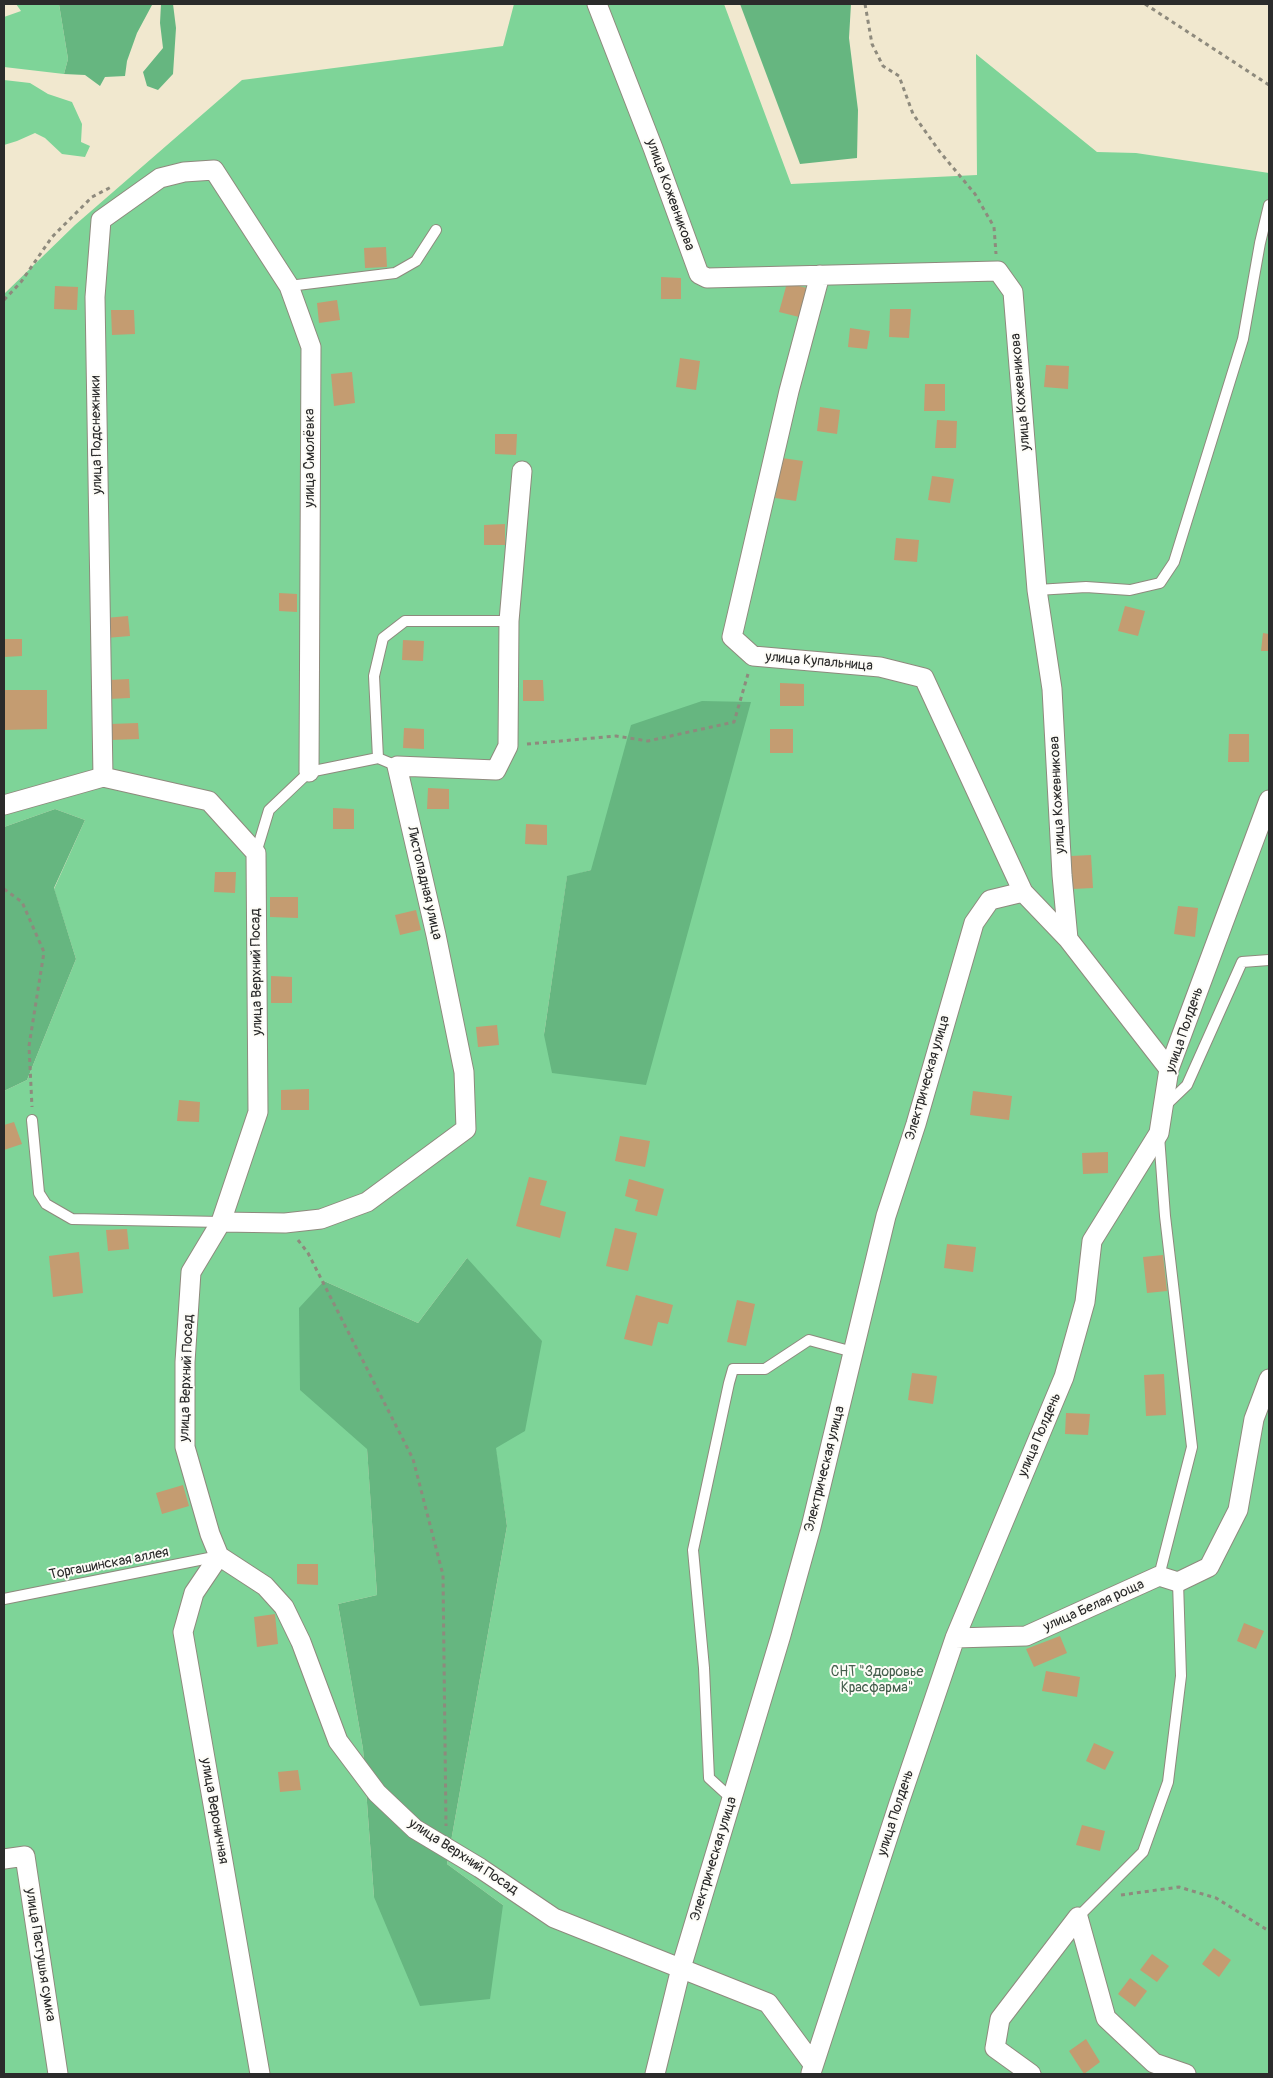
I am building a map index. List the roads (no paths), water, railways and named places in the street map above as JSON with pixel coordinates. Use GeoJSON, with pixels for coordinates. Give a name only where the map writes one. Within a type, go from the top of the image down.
{"type":"FeatureCollection","features":[{"type":"Feature","properties":{"kind":"street","name":"улица Кожевникова"},"geometry":{"type":"LineString","coordinates":[[597,4],[654,148],[698,274],[707,278],[998,271],[1013,292],[1036,590],[1052,689],[1062,875],[1068,939]]}},
{"type":"Feature","properties":{"kind":"street","name":"улица Смолёвка"},"geometry":{"type":"LineString","coordinates":[[214,170],[289,286],[311,348],[309,772]]}},
{"type":"Feature","properties":{"kind":"street","name":"улица Подснежники"},"geometry":{"type":"LineString","coordinates":[[103,777],[95,297],[102,220],[160,178],[184,172],[214,170]]}},
{"type":"Feature","properties":{"kind":"street","name":"улица Купальница"},"geometry":{"type":"LineString","coordinates":[[820,275],[787,401],[732,637],[753,656],[880,667],[924,678],[1023,892],[1068,939]]}},
{"type":"Feature","properties":{"kind":"street"},"geometry":{"type":"LineString","coordinates":[[397,766],[496,770],[508,746],[509,621],[522,470]]}},
{"type":"Feature","properties":{"kind":"street","name":"Листопадная улица"},"geometry":{"type":"LineString","coordinates":[[222,1222],[285,1223],[321,1219],[367,1202],[466,1129],[464,1072],[436,934],[397,766]]}},
{"type":"Feature","properties":{"kind":"street"},"geometry":{"type":"LineString","coordinates":[[4,805],[103,777],[209,801],[256,853]]}},
{"type":"Feature","properties":{"kind":"street","name":"улица Полдень"},"geometry":{"type":"LineString","coordinates":[[1169,1069],[1269,800]]}},
{"type":"Feature","properties":{"kind":"street","name":"улица Верхний Посад"},"geometry":{"type":"LineString","coordinates":[[256,853],[258,1112],[222,1222],[191,1272],[186,1362],[185,1447],[210,1534],[219,1556],[265,1586],[284,1607],[301,1642],[338,1741],[377,1793],[415,1829],[480,1868],[554,1918],[768,2003],[812,2069]]}},
{"type":"Feature","properties":{"kind":"street","name":"Электрическая улица"},"geometry":{"type":"LineString","coordinates":[[655,2074],[681,1968],[811,1527],[886,1216],[916,1124],[974,923],[990,900],[1023,892]]}},
{"type":"Feature","properties":{"kind":"street"},"geometry":{"type":"LineString","coordinates":[[1068,939],[1169,1069]]}},
{"type":"Feature","properties":{"kind":"street","name":"улица Полдень"},"geometry":{"type":"LineString","coordinates":[[812,2069],[955,1638],[1064,1377],[1084,1302],[1092,1241],[1159,1133],[1162,1109]]}},
{"type":"Feature","properties":{"kind":"street"},"geometry":{"type":"LineString","coordinates":[[1178,1582],[1209,1567],[1238,1510],[1254,1419],[1269,1379]]}},
{"type":"Feature","properties":{"kind":"street","name":"улица Вероничная"},"geometry":{"type":"LineString","coordinates":[[219,1556],[194,1593],[183,1632],[260,2074]]}},
{"type":"Feature","properties":{"kind":"street","name":"улица Белая роща"},"geometry":{"type":"LineString","coordinates":[[955,1638],[1026,1636],[1159,1576],[1178,1582]]}},
{"type":"Feature","properties":{"kind":"street","name":"улица Пастушья сумка"},"geometry":{"type":"LineString","coordinates":[[4,1859],[25,1856],[58,2074]]}},
{"type":"Feature","properties":{"kind":"street"},"geometry":{"type":"LineString","coordinates":[[1031,2074],[995,2048],[1000,2019],[1078,1917]]}},
{"type":"Feature","properties":{"kind":"street"},"geometry":{"type":"LineString","coordinates":[[1078,1917],[1106,2018],[1154,2063],[1186,2074]]}},
{"type":"Feature","properties":{"kind":"lane"},"geometry":{"type":"LineString","coordinates":[[1036,590],[1086,587],[1130,590],[1160,583],[1174,562],[1243,339],[1260,243],[1269,205]]}},
{"type":"Feature","properties":{"kind":"lane"},"geometry":{"type":"LineString","coordinates":[[289,286],[395,273],[416,261],[436,230]]}},
{"type":"Feature","properties":{"kind":"lane"},"geometry":{"type":"LineString","coordinates":[[378,758],[374,676],[383,638],[405,620],[509,621]]}},
{"type":"Feature","properties":{"kind":"lane"},"geometry":{"type":"LineString","coordinates":[[256,853],[269,810],[309,772],[378,758],[397,766]]}},
{"type":"Feature","properties":{"kind":"lane"},"geometry":{"type":"LineString","coordinates":[[1162,1109],[1187,1086],[1242,962],[1269,960]]}},
{"type":"Feature","properties":{"kind":"lane"},"geometry":{"type":"LineString","coordinates":[[1162,1109],[1169,1069]]}},
{"type":"Feature","properties":{"kind":"lane"},"geometry":{"type":"LineString","coordinates":[[32,1120],[39,1193],[46,1204],[72,1219],[222,1222]]}},
{"type":"Feature","properties":{"kind":"lane"},"geometry":{"type":"LineString","coordinates":[[1159,1133],[1166,1226],[1192,1447],[1159,1576]]}},
{"type":"Feature","properties":{"kind":"lane"},"geometry":{"type":"LineString","coordinates":[[732,1799],[709,1778],[704,1668],[693,1550],[729,1383],[733,1369],[765,1369],[809,1340],[853,1352]]}},
{"type":"Feature","properties":{"kind":"lane","name":"Торгашинская аллея"},"geometry":{"type":"LineString","coordinates":[[4,1599],[219,1556]]}},
{"type":"Feature","properties":{"kind":"lane"},"geometry":{"type":"LineString","coordinates":[[1078,1917],[1143,1852],[1168,1782],[1181,1676],[1178,1582]]}},
{"type":"Feature","properties":{"kind":"park label","name":"СНТ \"Здоровье Красфарма\""},"geometry":{"type":"Point","coordinates":[877,1680]}}]}
